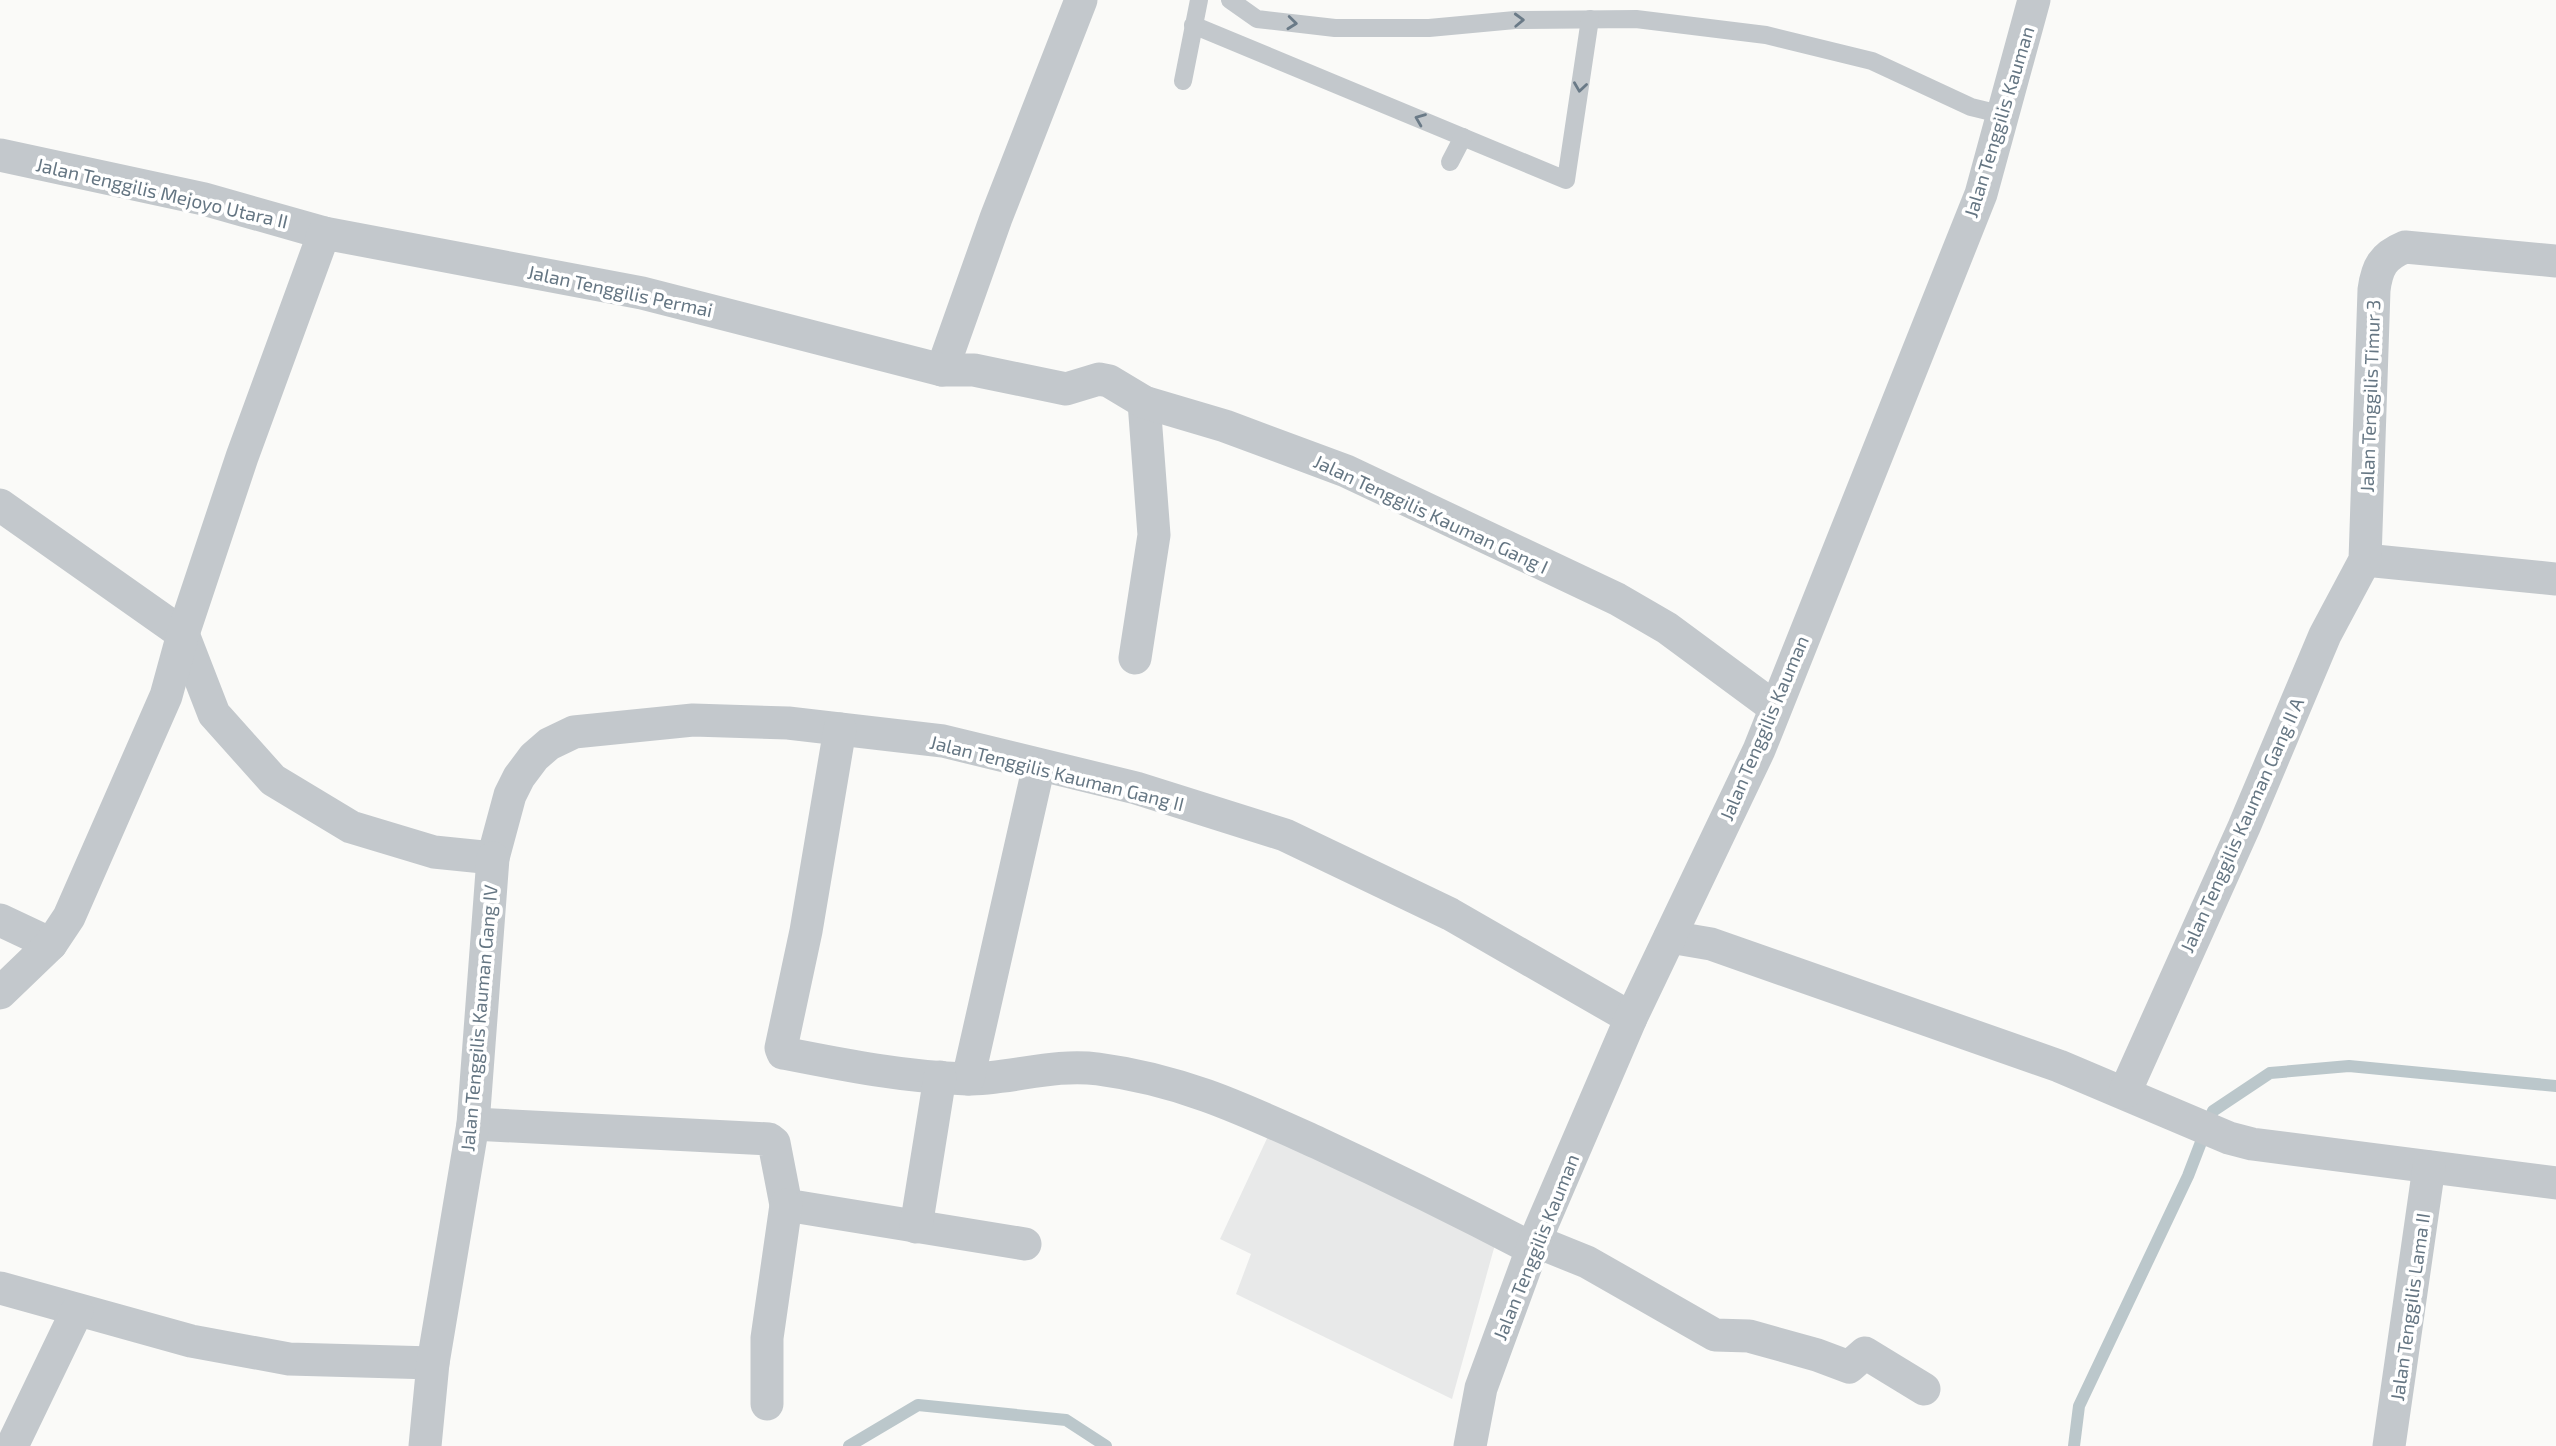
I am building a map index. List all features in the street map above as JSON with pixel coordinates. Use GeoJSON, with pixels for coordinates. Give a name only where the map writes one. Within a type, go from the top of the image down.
{"type":"FeatureCollection","features":[{"type":"Feature","properties":{"kind":"street"},"geometry":{"type":"LineString","coordinates":[[942,370],[1081,0]]}},
{"type":"Feature","properties":{"kind":"street","name":"Jalan Tenggilis Kauman"},"geometry":{"type":"LineString","coordinates":[[1470,1446],[1481,1388],[1534,1245],[1631,1018],[1759,750],[1981,194],[2034,0]]}},
{"type":"Feature","properties":{"kind":"street","name":"Jalan Tenggilis Mejoyo Utara II"},"geometry":{"type":"LineString","coordinates":[[0,155],[204,199],[324,233]]}},
{"type":"Feature","properties":{"kind":"street"},"geometry":{"type":"LineString","coordinates":[[0,993],[51,944],[69,917],[166,696],[183,634],[242,457],[324,233]]}},
{"type":"Feature","properties":{"kind":"street","name":"Jalan Tenggilis Permai"},"geometry":{"type":"LineString","coordinates":[[324,233],[642,293],[942,370]]}},
{"type":"Feature","properties":{"kind":"street","name":"Jalan Tenggilis Timur 3"},"geometry":{"type":"LineString","coordinates":[[2365,560],[2374,290],[2380,264],[2389,253],[2405,247],[2556,261]]}},
{"type":"Feature","properties":{"kind":"street","name":"Jalan Tenggilis Kauman Gang I"},"geometry":{"type":"LineString","coordinates":[[942,370],[974,370],[1066,389],[1104,380],[1144,402],[1225,426],[1346,471],[1617,599],[1667,628],[1774,707]]}},
{"type":"Feature","properties":{"kind":"street"},"geometry":{"type":"LineString","coordinates":[[1135,658],[1154,535],[1144,402]]}},
{"type":"Feature","properties":{"kind":"street"},"geometry":{"type":"LineString","coordinates":[[0,505],[183,634],[214,714],[273,780],[351,827],[434,852],[493,859]]}},
{"type":"Feature","properties":{"kind":"street"},"geometry":{"type":"LineString","coordinates":[[2365,560],[2556,579]]}},
{"type":"Feature","properties":{"kind":"street","name":"Jalan Tenggilis Kauman Gang II A"},"geometry":{"type":"LineString","coordinates":[[2125,1092],[2244,827],[2325,635],[2365,560]]}},
{"type":"Feature","properties":{"kind":"street","name":"Jalan Tenggilis Kauman Gang II"},"geometry":{"type":"LineString","coordinates":[[493,859],[510,795],[519,778],[534,757],[550,744],[574,732],[693,720],[788,723],[943,741],[1136,788],[1285,835],[1450,914],[1631,1018]]}},
{"type":"Feature","properties":{"kind":"street"},"geometry":{"type":"LineString","coordinates":[[840,729],[806,931],[781,1051],[885,1073],[954,1078],[1002,1077],[1052,1068],[1094,1068],[1139,1075],[1217,1097],[1534,1245],[1587,1262],[1715,1335],[1749,1336],[1849,1367],[1865,1353],[1924,1389]]}},
{"type":"Feature","properties":{"kind":"street"},"geometry":{"type":"LineString","coordinates":[[916,1227],[1039,765]]}},
{"type":"Feature","properties":{"kind":"street","name":"Jalan Tenggilis Kauman Gang IV"},"geometry":{"type":"LineString","coordinates":[[425,1446],[433,1363],[473,1124],[493,859]]}},
{"type":"Feature","properties":{"kind":"street"},"geometry":{"type":"LineString","coordinates":[[0,920],[51,944]]}},
{"type":"Feature","properties":{"kind":"street"},"geometry":{"type":"LineString","coordinates":[[1670,937],[1711,944],[2125,1092],[2229,1138],[2252,1144],[2556,1183]]}},
{"type":"Feature","properties":{"kind":"street"},"geometry":{"type":"LineString","coordinates":[[473,1124],[769,1139],[774,1143],[786,1205],[766,1338],[767,1404]]}},
{"type":"Feature","properties":{"kind":"street","name":"Jalan Tenggilis Lama II"},"geometry":{"type":"LineString","coordinates":[[2389,1446],[2429,1167]]}},
{"type":"Feature","properties":{"kind":"street"},"geometry":{"type":"LineString","coordinates":[[786,1205],[1026,1244]]}},
{"type":"Feature","properties":{"kind":"street"},"geometry":{"type":"LineString","coordinates":[[0,1288],[191,1341],[289,1359],[433,1363]]}},
{"type":"Feature","properties":{"kind":"street"},"geometry":{"type":"LineString","coordinates":[[12,1446],[77,1311]]}},
{"type":"Feature","properties":{"kind":"lane"},"geometry":{"type":"LineString","coordinates":[[1183,81],[1199,0]]}},
{"type":"Feature","properties":{"kind":"lane"},"geometry":{"type":"LineString","coordinates":[[1230,0],[1257,19],[1335,27],[1429,28],[1515,20],[1636,19],[1766,35],[1872,61],[1971,107],[2004,115]]}},
{"type":"Feature","properties":{"kind":"lane"},"geometry":{"type":"LineString","coordinates":[[1193,25],[1566,180],[1590,19]]}},
{"type":"Feature","properties":{"kind":"lane"},"geometry":{"type":"LineString","coordinates":[[1450,162],[1463,137]]}},
{"type":"Feature","properties":{"kind":"shaded area"},"geometry":{"type":"Polygon","coordinates":[[[1270,1132],[1496,1241],[1452,1399],[1236,1294],[1251,1254],[1220,1239],[1270,1132]]]}},
{"type":"Feature","properties":{"kind":"waterway"},"geometry":{"type":"LineString","coordinates":[[2074,1446],[2079,1406],[2188,1176],[2213,1111],[2270,1073],[2349,1066],[2556,1086]]}},
{"type":"Feature","properties":{"kind":"waterway"},"geometry":{"type":"LineString","coordinates":[[849,1446],[918,1405],[1066,1420],[1106,1446]]}}]}
